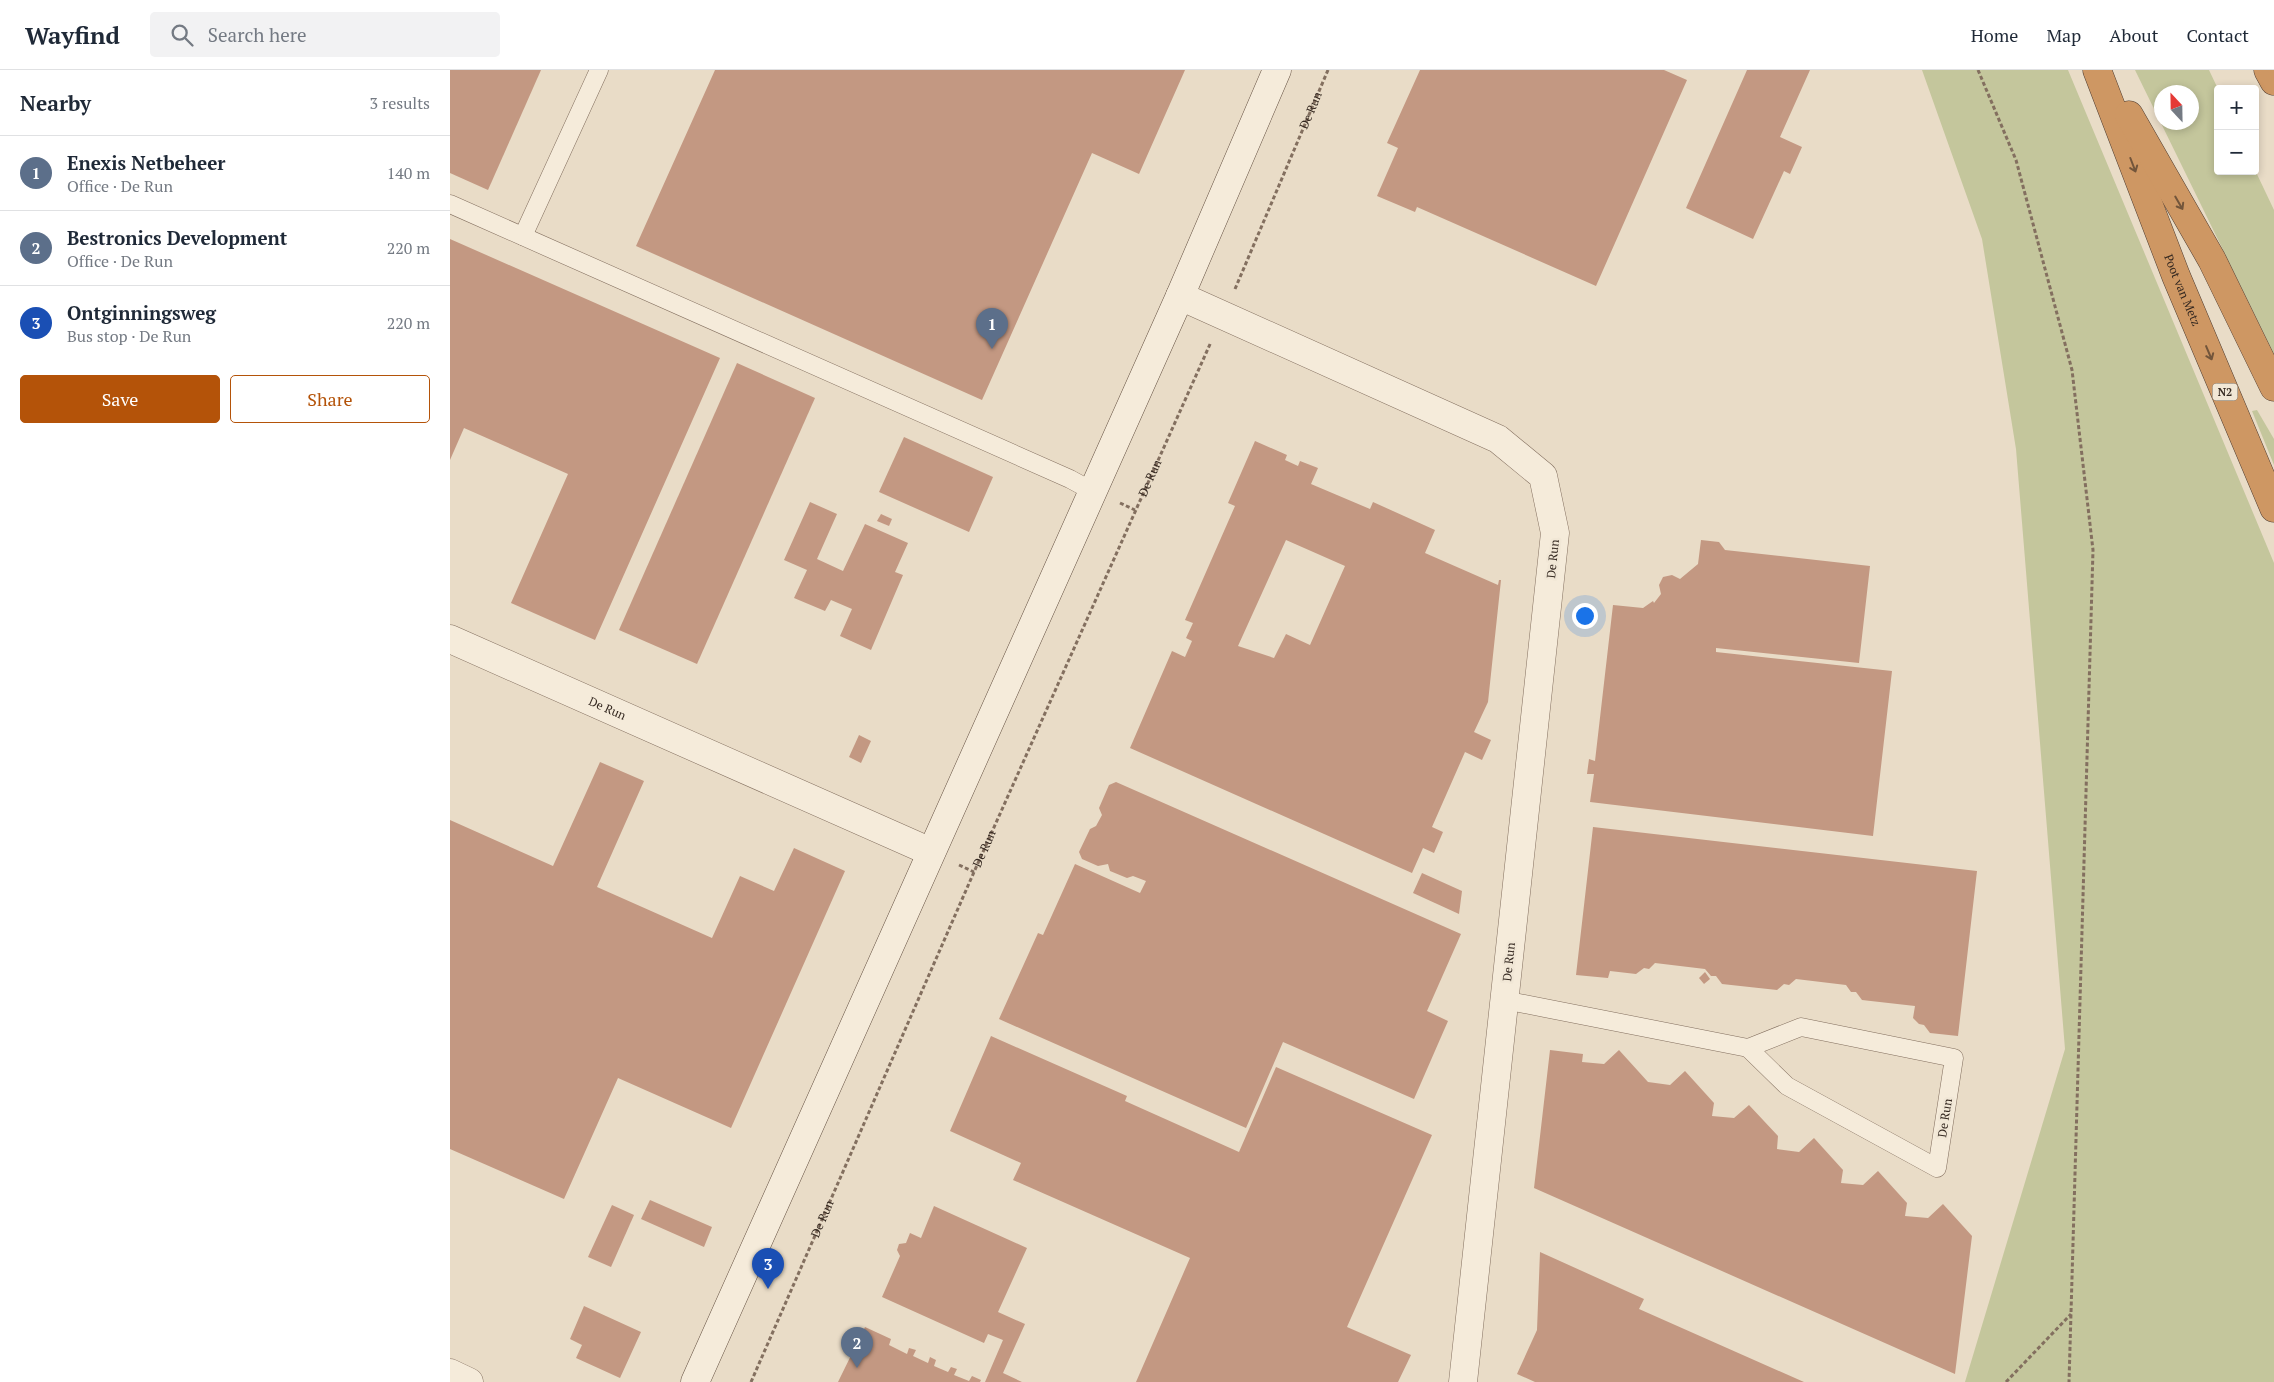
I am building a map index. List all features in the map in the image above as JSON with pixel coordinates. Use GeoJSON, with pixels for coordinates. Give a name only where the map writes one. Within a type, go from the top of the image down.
{"type":"FeatureCollection","features":[{"type":"Feature","properties":{"kind":"highway","name":"Poot van Metz"},"geometry":{"type":"LineString","coordinates":[[2097,70],[2176,276],[2274,508]]}},
{"type":"Feature","properties":{"kind":"highway"},"geometry":{"type":"LineString","coordinates":[[2103,70],[2212,260],[2274,387]]}},
{"type":"Feature","properties":{"kind":"highway"},"geometry":{"type":"LineString","coordinates":[[2268,70],[2274,81]]}},
{"type":"Feature","properties":{"kind":"street"},"geometry":{"type":"LineString","coordinates":[[695,1382],[1180,296],[1277,70]]}},
{"type":"Feature","properties":{"kind":"street","name":"De Run"},"geometry":{"type":"LineString","coordinates":[[1180,296],[1223,317],[1498,439],[1543,476],[1556,533],[1463,1382]]}},
{"type":"Feature","properties":{"kind":"street","name":"De Run"},"geometry":{"type":"LineString","coordinates":[[450,639],[931,852]]}},
{"type":"Feature","properties":{"kind":"street"},"geometry":{"type":"LineString","coordinates":[[450,1373],[469,1382]]}},
{"type":"Feature","properties":{"kind":"lane"},"geometry":{"type":"LineString","coordinates":[[523,236],[599,70]]}},
{"type":"Feature","properties":{"kind":"lane"},"geometry":{"type":"LineString","coordinates":[[450,204],[1070,479],[1092,491]]}},
{"type":"Feature","properties":{"kind":"lane"},"geometry":{"type":"LineString","coordinates":[[1504,1000],[1748,1048]]}},
{"type":"Feature","properties":{"kind":"lane","name":"De Run"},"geometry":{"type":"LineString","coordinates":[[1801,1027],[1954,1058],[1937,1168],[1787,1086],[1748,1048],[1801,1027]]}},
{"type":"Feature","properties":{"kind":"path","name":"De Run"},"geometry":{"type":"LineString","coordinates":[[751,1382],[1114,555],[1223,317],[1328,70]]}},
{"type":"Feature","properties":{"kind":"path"},"geometry":{"type":"LineString","coordinates":[[1978,70],[2016,160],[2072,370],[2093,550],[2069,1382]]}},
{"type":"Feature","properties":{"kind":"path"},"geometry":{"type":"LineString","coordinates":[[2006,1382],[2071,1314]]}},
{"type":"Feature","properties":{"kind":"green space"},"geometry":{"type":"Polygon","coordinates":[[[1922,70],[2068,70],[2274,563],[2274,1382],[1965,1382],[2065,1049],[2016,449],[1982,239],[1922,70]]]}},
{"type":"Feature","properties":{"kind":"green space"},"geometry":{"type":"Polygon","coordinates":[[[2135,70],[2209,70],[2216,85],[2214,85],[2214,175],[2257,175],[2274,210],[2274,354],[2164,130],[2199,130],[2199,85],[2154,85],[2154,109],[2135,70]]]}},
{"type":"Feature","properties":{"kind":"green space"},"geometry":{"type":"Polygon","coordinates":[[[2257,410],[2274,439],[2274,465],[2252,411],[2257,410]]]}},
{"type":"Feature","properties":{"kind":"building"},"geometry":{"type":"Polygon","coordinates":[[[450,70],[541,70],[488,190],[450,173],[450,70]]]}},
{"type":"Feature","properties":{"kind":"building"},"geometry":{"type":"Polygon","coordinates":[[[715,70],[1185,70],[1139,174],[1092,153],[982,400],[636,246],[715,70]]]}},
{"type":"Feature","properties":{"kind":"building"},"geometry":{"type":"Polygon","coordinates":[[[1420,70],[1664,70],[1687,80],[1596,286],[1417,207],[1415,212],[1377,196],[1398,148],[1387,143],[1420,70]]]}},
{"type":"Feature","properties":{"kind":"building"},"geometry":{"type":"Polygon","coordinates":[[[1747,70],[1810,70],[1780,137],[1802,147],[1790,174],[1784,171],[1753,239],[1686,208],[1747,70]]]}},
{"type":"Feature","properties":{"kind":"building"},"geometry":{"type":"Polygon","coordinates":[[[450,239],[720,358],[595,640],[511,603],[568,474],[464,428],[450,460],[450,239]]]}},
{"type":"Feature","properties":{"kind":"building"},"geometry":{"type":"Polygon","coordinates":[[[737,363],[815,398],[697,664],[619,630],[737,363]]]}},
{"type":"Feature","properties":{"kind":"building"},"geometry":{"type":"Polygon","coordinates":[[[904,437],[993,477],[969,532],[879,492],[904,437]]]}},
{"type":"Feature","properties":{"kind":"building"},"geometry":{"type":"Polygon","coordinates":[[[1255,441],[1287,455],[1285,460],[1298,466],[1300,461],[1318,468],[1311,484],[1370,509],[1373,502],[1435,530],[1425,553],[1498,585],[1499,580],[1501,580],[1488,702],[1474,732],[1491,740],[1482,760],[1465,752],[1432,827],[1443,832],[1434,853],[1423,848],[1412,873],[1130,748],[1172,651],[1185,657],[1192,641],[1186,638],[1193,623],[1185,620],[1235,506],[1228,503],[1255,441]],[[1286,540],[1238,646],[1274,658],[1286,634],[1310,645],[1345,566],[1286,540]]]}},
{"type":"Feature","properties":{"kind":"building"},"geometry":{"type":"Polygon","coordinates":[[[810,502],[837,514],[817,559],[843,571],[865,524],[908,543],[895,572],[903,575],[871,650],[840,636],[852,609],[831,600],[825,611],[794,598],[807,570],[784,560],[810,502]]]}},
{"type":"Feature","properties":{"kind":"building"},"geometry":{"type":"Polygon","coordinates":[[[881,514],[892,519],[889,526],[877,521],[881,514]]]}},
{"type":"Feature","properties":{"kind":"building"},"geometry":{"type":"Polygon","coordinates":[[[1701,540],[1719,542],[1725,550],[1870,566],[1859,663],[1716,648],[1716,652],[1892,671],[1873,836],[1590,802],[1594,774],[1587,774],[1589,759],[1595,761],[1613,605],[1643,608],[1653,601],[1654,603],[1661,594],[1659,585],[1663,577],[1672,575],[1680,579],[1698,564],[1701,540]]]}},
{"type":"Feature","properties":{"kind":"building"},"geometry":{"type":"Polygon","coordinates":[[[859,735],[871,741],[861,763],[849,757],[859,735]]]}},
{"type":"Feature","properties":{"kind":"building"},"geometry":{"type":"Polygon","coordinates":[[[600,762],[644,781],[597,887],[712,938],[740,876],[774,891],[794,848],[845,871],[731,1128],[618,1078],[564,1199],[450,1149],[450,820],[553,866],[600,762]]]}},
{"type":"Feature","properties":{"kind":"building"},"geometry":{"type":"Polygon","coordinates":[[[1116,782],[1461,934],[1427,1011],[1448,1021],[1414,1099],[1283,1042],[1246,1128],[999,1019],[1038,933],[1043,935],[1075,864],[1140,893],[1146,881],[1133,876],[1127,878],[1110,871],[1108,864],[1098,866],[1082,859],[1079,852],[1090,829],[1096,826],[1102,815],[1099,808],[1109,785],[1116,782]]]}},
{"type":"Feature","properties":{"kind":"building"},"geometry":{"type":"Polygon","coordinates":[[[1593,827],[1977,871],[1958,1036],[1930,1033],[1924,1025],[1919,1024],[1913,1018],[1915,1006],[1862,1000],[1856,992],[1851,992],[1846,985],[1796,979],[1789,985],[1784,984],[1777,990],[1722,984],[1716,976],[1711,976],[1705,969],[1655,963],[1649,969],[1644,968],[1636,974],[1610,971],[1608,978],[1576,975],[1593,827]]]}},
{"type":"Feature","properties":{"kind":"building"},"geometry":{"type":"Polygon","coordinates":[[[1422,873],[1462,891],[1459,914],[1413,893],[1422,873]]]}},
{"type":"Feature","properties":{"kind":"building"},"geometry":{"type":"Polygon","coordinates":[[[1705,972],[1710,979],[1704,984],[1699,978],[1705,972]]]}},
{"type":"Feature","properties":{"kind":"building"},"geometry":{"type":"Polygon","coordinates":[[[991,1036],[1127,1096],[1125,1101],[1239,1152],[1276,1067],[1432,1135],[1347,1327],[1411,1355],[1398,1382],[1136,1382],[1190,1258],[1013,1180],[1021,1163],[950,1131],[991,1036]]]}},
{"type":"Feature","properties":{"kind":"building"},"geometry":{"type":"Polygon","coordinates":[[[1550,1050],[1583,1054],[1582,1062],[1604,1064],[1619,1050],[1648,1082],[1670,1085],[1685,1071],[1714,1103],[1712,1116],[1734,1118],[1749,1105],[1778,1136],[1777,1149],[1799,1152],[1814,1138],[1843,1170],[1841,1183],[1863,1185],[1878,1171],[1907,1203],[1905,1216],[1928,1218],[1943,1204],[1972,1236],[1955,1374],[1534,1188],[1550,1050]]]}},
{"type":"Feature","properties":{"kind":"building"},"geometry":{"type":"Polygon","coordinates":[[[650,1200],[712,1227],[704,1247],[641,1219],[650,1200]]]}},
{"type":"Feature","properties":{"kind":"building"},"geometry":{"type":"Polygon","coordinates":[[[612,1205],[634,1215],[611,1267],[588,1257],[612,1205]]]}},
{"type":"Feature","properties":{"kind":"building"},"geometry":{"type":"Polygon","coordinates":[[[934,1206],[1027,1248],[998,1312],[1025,1324],[1003,1373],[1022,1382],[985,1382],[1003,1340],[988,1334],[984,1343],[882,1297],[900,1256],[897,1250],[899,1244],[906,1243],[910,1233],[921,1238],[934,1206]]]}},
{"type":"Feature","properties":{"kind":"building"},"geometry":{"type":"Polygon","coordinates":[[[1540,1252],[1644,1299],[1639,1309],[1804,1382],[1535,1382],[1517,1374],[1537,1330],[1540,1252]]]}},
{"type":"Feature","properties":{"kind":"building"},"geometry":{"type":"Polygon","coordinates":[[[584,1306],[641,1332],[620,1378],[576,1358],[582,1345],[570,1339],[584,1306]]]}},
{"type":"Feature","properties":{"kind":"building"},"geometry":{"type":"Polygon","coordinates":[[[865,1327],[891,1339],[889,1345],[907,1354],[909,1348],[916,1350],[913,1356],[928,1363],[930,1357],[936,1360],[934,1366],[948,1372],[951,1367],[957,1369],[954,1375],[969,1381],[972,1376],[981,1380],[980,1382],[838,1382],[865,1327]]]}},
{"type":"Feature","properties":{"kind":"place","name":"Enexis Netbeheer"},"geometry":{"type":"Point","coordinates":[992,349]}},
{"type":"Feature","properties":{"kind":"place","name":"Ontginningsweg"},"geometry":{"type":"Point","coordinates":[768,1289]}},
{"type":"Feature","properties":{"kind":"place","name":"Bestronics Development"},"geometry":{"type":"Point","coordinates":[857,1368]}}]}
